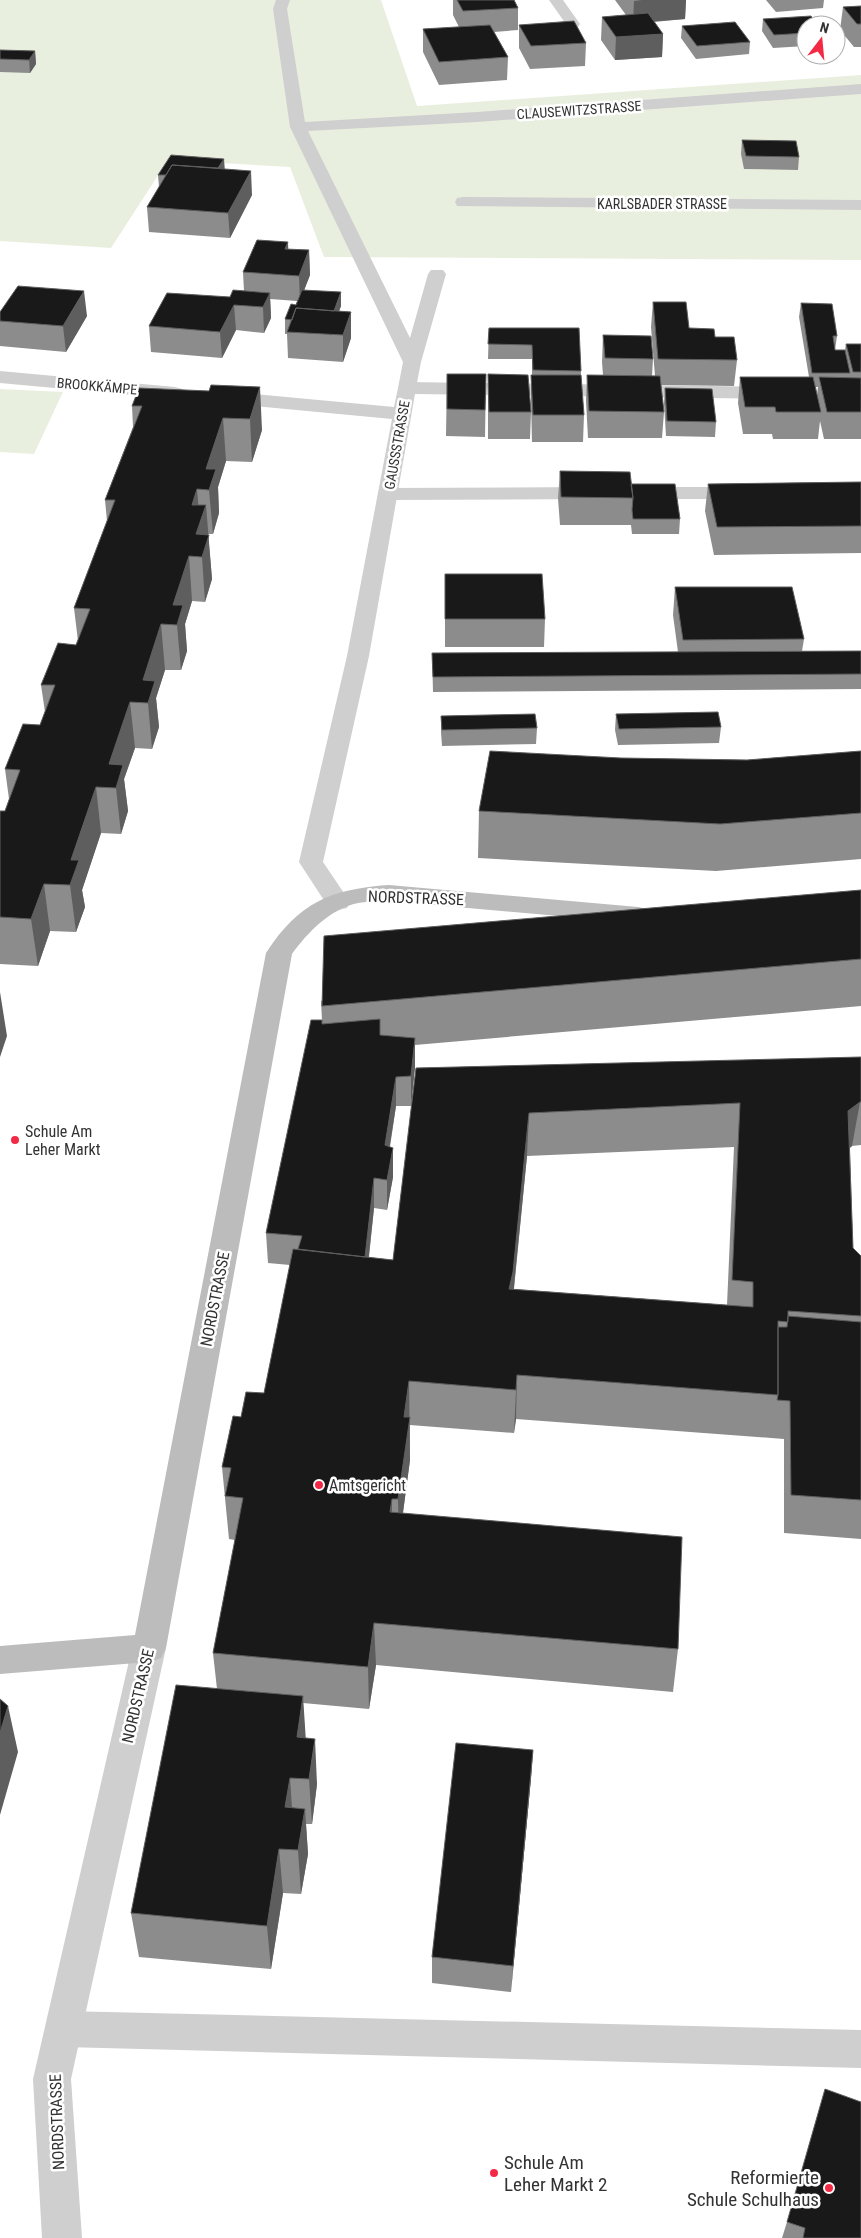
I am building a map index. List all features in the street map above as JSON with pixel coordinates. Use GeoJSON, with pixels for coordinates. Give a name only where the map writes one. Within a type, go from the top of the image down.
{"type":"FeatureCollection","features":[{"type":"Feature","properties":{"kind":"street"},"geometry":{"type":"LineString","coordinates":[[283,0],[280,9],[298,127],[412,362]]}},
{"type":"Feature","properties":{"kind":"street"},"geometry":{"type":"LineString","coordinates":[[556,0],[573,24]]}},
{"type":"Feature","properties":{"kind":"street","name":"CLAUSEWITZSTRASSE"},"geometry":{"type":"LineString","coordinates":[[298,127],[477,117],[861,88]]}},
{"type":"Feature","properties":{"kind":"street","name":"KARLSBADER STRASSE"},"geometry":{"type":"LineString","coordinates":[[463,202],[861,205]]}},
{"type":"Feature","properties":{"kind":"street"},"geometry":{"type":"LineString","coordinates":[[412,362],[437,274]]}},
{"type":"Feature","properties":{"kind":"street","name":"GAUSSSTRASSE"},"geometry":{"type":"LineString","coordinates":[[338,902],[311,862],[358,656],[412,362]]}},
{"type":"Feature","properties":{"kind":"street","name":"BROOKKÄMPE"},"geometry":{"type":"LineString","coordinates":[[0,377],[403,414]]}},
{"type":"Feature","properties":{"kind":"street"},"geometry":{"type":"LineString","coordinates":[[407,388],[792,393]]}},
{"type":"Feature","properties":{"kind":"street"},"geometry":{"type":"LineString","coordinates":[[388,494],[762,493]]}},
{"type":"Feature","properties":{"kind":"street","name":"NORDSTRASSE"},"geometry":{"type":"LineString","coordinates":[[62,2238],[52,2079],[149,1648],[280,954],[289,939],[309,918],[322,908],[354,896],[389,893],[631,916],[660,914]]}},
{"type":"Feature","properties":{"kind":"street"},"geometry":{"type":"LineString","coordinates":[[0,1660],[149,1648]]}},
{"type":"Feature","properties":{"kind":"street"},"geometry":{"type":"LineString","coordinates":[[64,2028],[861,2049]]}},
{"type":"Feature","properties":{"kind":"green space"},"geometry":{"type":"Polygon","coordinates":[[[0,0],[381,0],[417,106],[861,75],[861,260],[324,257],[290,167],[168,160],[111,248],[0,241],[0,0]]]}},
{"type":"Feature","properties":{"kind":"green space"},"geometry":{"type":"Polygon","coordinates":[[[0,389],[63,392],[34,454],[0,452],[0,389]]]}},
{"type":"Feature","properties":{"kind":"building"},"geometry":{"type":"Polygon","coordinates":[[[457,0],[514,0],[518,8],[463,11],[457,0]]]}},
{"type":"Feature","properties":{"kind":"building"},"geometry":{"type":"Polygon","coordinates":[[[861,6],[861,24],[857,24],[843,7],[861,6]]]}},
{"type":"Feature","properties":{"kind":"building"},"geometry":{"type":"Polygon","coordinates":[[[648,13],[663,34],[616,37],[602,17],[648,13]]]}},
{"type":"Feature","properties":{"kind":"building"},"geometry":{"type":"Polygon","coordinates":[[[796,17],[796,34],[774,35],[763,19],[796,17]]]}},
{"type":"Feature","properties":{"kind":"building"},"geometry":{"type":"Polygon","coordinates":[[[574,21],[586,43],[531,46],[519,25],[574,21]]]}},
{"type":"Feature","properties":{"kind":"building"},"geometry":{"type":"Polygon","coordinates":[[[735,22],[750,42],[697,46],[682,26],[735,22]]]}},
{"type":"Feature","properties":{"kind":"building"},"geometry":{"type":"Polygon","coordinates":[[[490,25],[508,57],[439,62],[423,29],[490,25]]]}},
{"type":"Feature","properties":{"kind":"building"},"geometry":{"type":"Polygon","coordinates":[[[0,50],[35,51],[29,60],[0,59],[0,50]]]}},
{"type":"Feature","properties":{"kind":"building"},"geometry":{"type":"Polygon","coordinates":[[[742,140],[796,141],[799,157],[746,156],[742,140]]]}},
{"type":"Feature","properties":{"kind":"building"},"geometry":{"type":"Polygon","coordinates":[[[171,155],[224,159],[218,168],[172,165],[166,175],[158,175],[171,155]]]}},
{"type":"Feature","properties":{"kind":"building"},"geometry":{"type":"Polygon","coordinates":[[[172,165],[251,171],[228,213],[147,207],[172,165]]]}},
{"type":"Feature","properties":{"kind":"building"},"geometry":{"type":"Polygon","coordinates":[[[257,240],[288,242],[285,249],[309,250],[299,276],[243,272],[257,240]]]}},
{"type":"Feature","properties":{"kind":"building"},"geometry":{"type":"Polygon","coordinates":[[[18,286],[84,291],[63,326],[0,321],[0,312],[18,286]]]}},
{"type":"Feature","properties":{"kind":"building"},"geometry":{"type":"Polygon","coordinates":[[[233,290],[270,293],[263,307],[234,305],[220,332],[149,326],[167,293],[230,297],[233,290]]]}},
{"type":"Feature","properties":{"kind":"building"},"geometry":{"type":"Polygon","coordinates":[[[302,290],[341,292],[334,311],[296,308],[292,320],[285,319],[291,304],[296,305],[302,290]]]}},
{"type":"Feature","properties":{"kind":"building"},"geometry":{"type":"Polygon","coordinates":[[[653,302],[686,302],[689,328],[714,329],[715,337],[734,337],[737,360],[658,359],[653,302]]]}},
{"type":"Feature","properties":{"kind":"building"},"geometry":{"type":"Polygon","coordinates":[[[801,303],[832,304],[837,336],[833,336],[835,350],[845,350],[850,373],[812,373],[801,303]]]}},
{"type":"Feature","properties":{"kind":"building"},"geometry":{"type":"Polygon","coordinates":[[[296,308],[351,312],[343,335],[287,332],[296,308]]]}},
{"type":"Feature","properties":{"kind":"building"},"geometry":{"type":"Polygon","coordinates":[[[489,328],[579,328],[581,371],[533,370],[532,345],[488,344],[489,328]]]}},
{"type":"Feature","properties":{"kind":"building"},"geometry":{"type":"Polygon","coordinates":[[[603,335],[651,336],[653,359],[605,358],[603,335]]]}},
{"type":"Feature","properties":{"kind":"building"},"geometry":{"type":"Polygon","coordinates":[[[846,344],[861,344],[861,372],[853,372],[846,344]]]}},
{"type":"Feature","properties":{"kind":"building"},"geometry":{"type":"Polygon","coordinates":[[[447,374],[486,374],[485,410],[447,409],[447,374]]]}},
{"type":"Feature","properties":{"kind":"building"},"geometry":{"type":"Polygon","coordinates":[[[488,374],[528,375],[531,412],[489,412],[488,374]]]}},
{"type":"Feature","properties":{"kind":"building"},"geometry":{"type":"Polygon","coordinates":[[[531,375],[581,375],[584,415],[533,415],[531,375]]]}},
{"type":"Feature","properties":{"kind":"building"},"geometry":{"type":"Polygon","coordinates":[[[587,375],[660,376],[664,412],[589,411],[587,375]]]}},
{"type":"Feature","properties":{"kind":"building"},"geometry":{"type":"Polygon","coordinates":[[[740,377],[813,377],[821,412],[776,412],[775,407],[745,407],[740,377]]]}},
{"type":"Feature","properties":{"kind":"building"},"geometry":{"type":"Polygon","coordinates":[[[819,377],[861,378],[861,412],[827,412],[819,377]]]}},
{"type":"Feature","properties":{"kind":"building"},"geometry":{"type":"Polygon","coordinates":[[[211,385],[260,387],[250,419],[223,418],[206,469],[216,469],[209,490],[197,489],[192,505],[206,505],[196,534],[209,535],[202,557],[189,556],[173,605],[183,605],[177,625],[161,624],[143,680],[155,681],[148,703],[130,702],[109,764],[123,765],[116,788],[96,787],[71,860],[79,860],[70,885],[44,884],[31,919],[0,917],[0,811],[5,811],[20,770],[5,769],[23,724],[40,725],[55,685],[41,685],[58,643],[76,645],[90,609],[74,608],[115,500],[105,500],[142,406],[132,406],[139,388],[209,391],[211,385]]]}},
{"type":"Feature","properties":{"kind":"building"},"geometry":{"type":"Polygon","coordinates":[[[665,388],[712,389],[716,422],[667,421],[665,388]]]}},
{"type":"Feature","properties":{"kind":"building"},"geometry":{"type":"Polygon","coordinates":[[[560,471],[630,472],[633,498],[561,497],[560,471]]]}},
{"type":"Feature","properties":{"kind":"building"},"geometry":{"type":"Polygon","coordinates":[[[861,482],[861,526],[717,527],[708,484],[861,482]]]}},
{"type":"Feature","properties":{"kind":"building"},"geometry":{"type":"Polygon","coordinates":[[[631,484],[675,484],[680,519],[633,519],[631,484]]]}},
{"type":"Feature","properties":{"kind":"building"},"geometry":{"type":"Polygon","coordinates":[[[445,574],[542,574],[545,619],[445,619],[445,574]]]}},
{"type":"Feature","properties":{"kind":"building"},"geometry":{"type":"Polygon","coordinates":[[[675,587],[792,587],[804,639],[683,640],[675,587]]]}},
{"type":"Feature","properties":{"kind":"building"},"geometry":{"type":"Polygon","coordinates":[[[861,651],[861,674],[433,677],[432,653],[861,651]]]}},
{"type":"Feature","properties":{"kind":"building"},"geometry":{"type":"Polygon","coordinates":[[[718,712],[721,727],[619,729],[616,714],[718,712]]]}},
{"type":"Feature","properties":{"kind":"building"},"geometry":{"type":"Polygon","coordinates":[[[535,714],[537,728],[442,730],[441,716],[535,714]]]}},
{"type":"Feature","properties":{"kind":"building"},"geometry":{"type":"Polygon","coordinates":[[[490,751],[621,758],[747,760],[861,751],[861,813],[720,824],[479,811],[490,751]]]}},
{"type":"Feature","properties":{"kind":"building"},"geometry":{"type":"Polygon","coordinates":[[[861,890],[861,959],[322,1006],[324,936],[861,890]]]}},
{"type":"Feature","properties":{"kind":"building"},"geometry":{"type":"Polygon","coordinates":[[[380,1019],[380,1035],[415,1038],[411,1076],[396,1077],[385,1145],[393,1148],[387,1180],[374,1178],[365,1257],[298,1249],[302,1236],[266,1233],[311,1020],[322,1020],[322,1024],[380,1019]]]}},
{"type":"Feature","properties":{"kind":"building"},"geometry":{"type":"Polygon","coordinates":[[[861,1057],[861,1102],[848,1111],[853,1248],[861,1256],[861,1316],[788,1311],[788,1322],[778,1321],[778,1395],[517,1375],[516,1390],[409,1381],[404,1417],[410,1417],[398,1499],[392,1499],[390,1512],[682,1537],[678,1649],[374,1623],[368,1667],[213,1653],[243,1498],[225,1496],[231,1468],[222,1467],[233,1416],[241,1417],[246,1392],[264,1393],[293,1249],[393,1260],[416,1068],[861,1057]],[[740,1103],[529,1113],[513,1272],[509,1289],[753,1307],[753,1282],[732,1280],[740,1103]]]}},
{"type":"Feature","properties":{"kind":"building"},"geometry":{"type":"Polygon","coordinates":[[[788,1316],[861,1322],[861,1500],[791,1495],[790,1401],[777,1400],[778,1327],[787,1327],[788,1316]]]}},
{"type":"Feature","properties":{"kind":"building"},"geometry":{"type":"Polygon","coordinates":[[[176,1685],[303,1696],[297,1737],[315,1739],[309,1779],[290,1778],[285,1807],[305,1809],[298,1850],[279,1849],[267,1926],[131,1913],[176,1685]]]}},
{"type":"Feature","properties":{"kind":"building"},"geometry":{"type":"Polygon","coordinates":[[[0,1699],[8,1706],[0,1733],[0,1699]]]}},
{"type":"Feature","properties":{"kind":"building"},"geometry":{"type":"Polygon","coordinates":[[[456,1743],[533,1750],[513,1966],[432,1957],[456,1743]]]}},
{"type":"Feature","properties":{"kind":"building","name":"Reformierte Schule Schulhaus"},"geometry":{"type":"Polygon","coordinates":[[[825,2089],[861,2102],[861,2238],[803,2238],[805,2228],[787,2222],[825,2089]]]}},
{"type":"Feature","properties":{"kind":"place","name":"Schule Am Leher Markt"},"geometry":{"type":"Point","coordinates":[15,1140]}},
{"type":"Feature","properties":{"kind":"place","name":"Amtsgericht"},"geometry":{"type":"Point","coordinates":[319,1485]}},
{"type":"Feature","properties":{"kind":"place","name":"Schule Am Leher Markt 2"},"geometry":{"type":"Point","coordinates":[494,2173]}},
{"type":"Feature","properties":{"kind":"place","name":"Reformierte Schule Schulhaus"},"geometry":{"type":"Point","coordinates":[829,2188]}}]}
